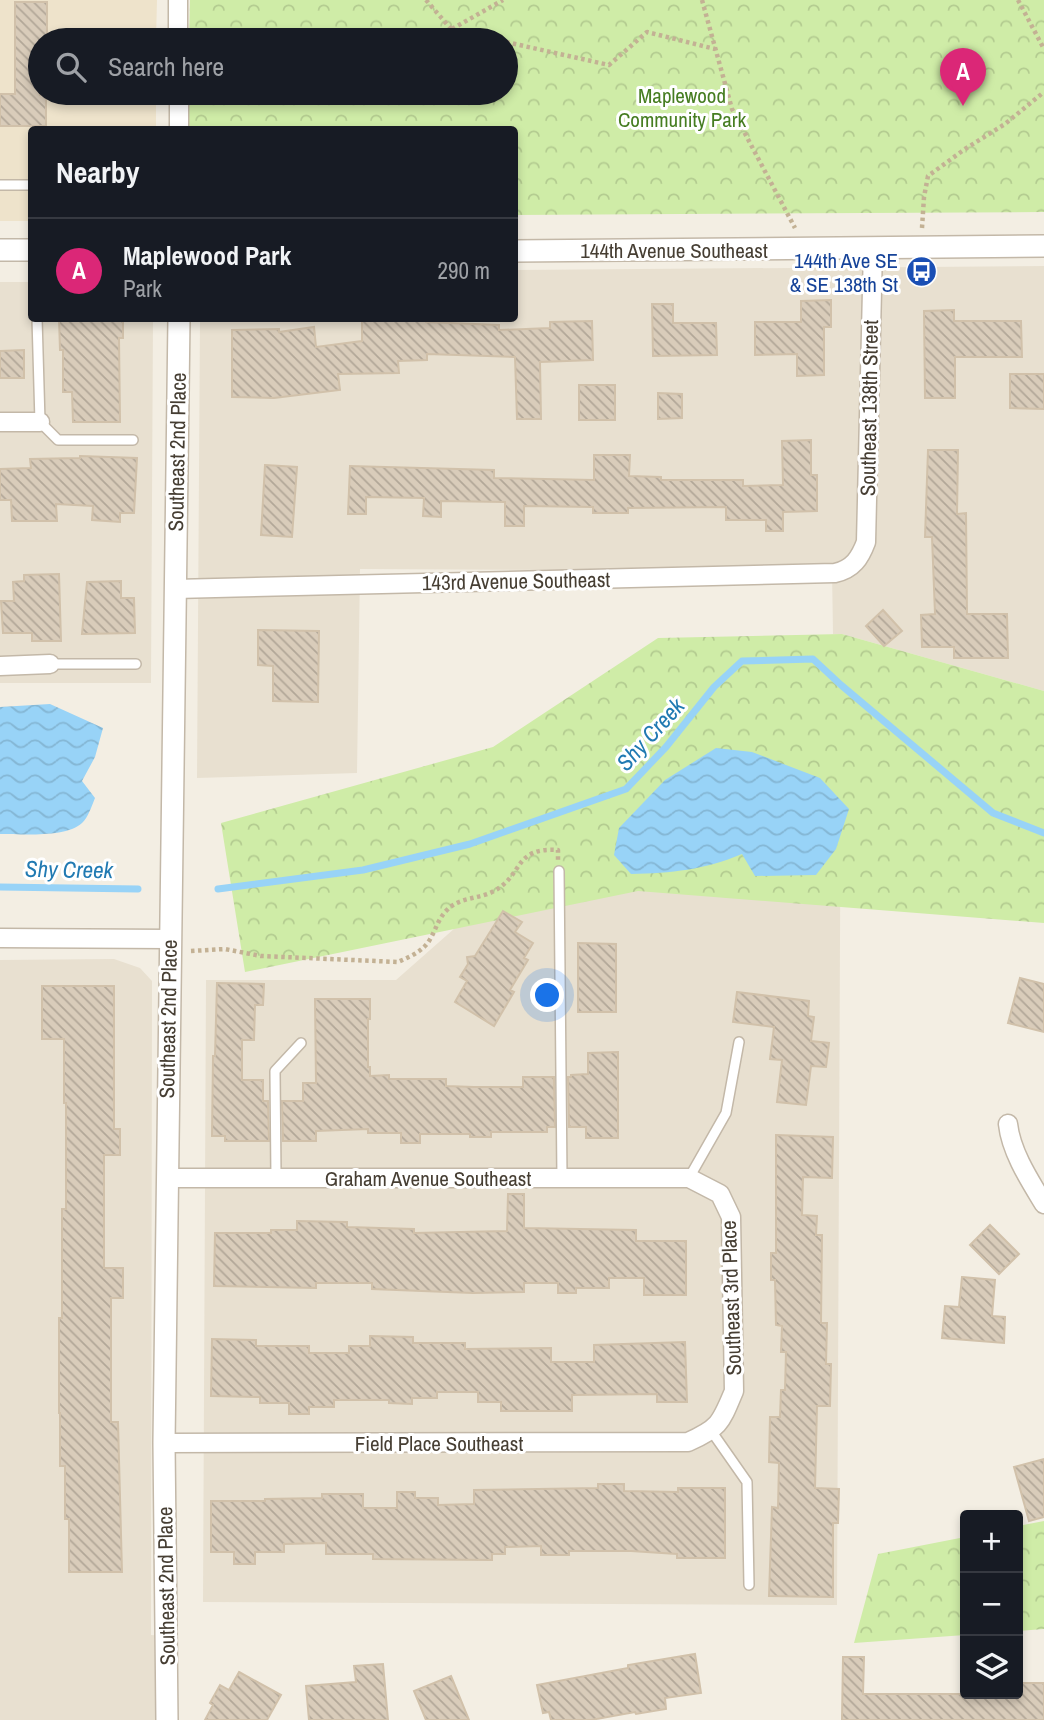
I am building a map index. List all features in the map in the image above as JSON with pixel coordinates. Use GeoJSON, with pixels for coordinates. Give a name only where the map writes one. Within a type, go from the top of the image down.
{"type":"FeatureCollection","features":[{"type":"Feature","properties":{"kind":"street"},"geometry":{"type":"LineString","coordinates":[[178,0],[178,28]]}},
{"type":"Feature","properties":{"kind":"street"},"geometry":{"type":"LineString","coordinates":[[179,105],[179,126]]}},
{"type":"Feature","properties":{"kind":"street","name":"144th Avenue Southeast"},"geometry":{"type":"LineString","coordinates":[[518,251],[1044,246]]}},
{"type":"Feature","properties":{"kind":"street","name":"Southeast 138th Street"},"geometry":{"type":"LineString","coordinates":[[855,564],[866,542],[873,248]]}},
{"type":"Feature","properties":{"kind":"street"},"geometry":{"type":"LineString","coordinates":[[0,250],[28,250]]}},
{"type":"Feature","properties":{"kind":"street","name":"Southeast 2nd Place"},"geometry":{"type":"LineString","coordinates":[[167,1720],[164,1443],[179,322]]}},
{"type":"Feature","properties":{"kind":"street"},"geometry":{"type":"LineString","coordinates":[[0,422],[40,422]]}},
{"type":"Feature","properties":{"kind":"street","name":"143rd Avenue Southeast"},"geometry":{"type":"LineString","coordinates":[[174,589],[835,573],[855,564]]}},
{"type":"Feature","properties":{"kind":"street"},"geometry":{"type":"LineString","coordinates":[[0,666],[50,664]]}},
{"type":"Feature","properties":{"kind":"street"},"geometry":{"type":"LineString","coordinates":[[0,938],[169,945]]}},
{"type":"Feature","properties":{"kind":"street"},"geometry":{"type":"LineString","coordinates":[[1008,1124],[1019,1157],[1044,1204]]}},
{"type":"Feature","properties":{"kind":"street","name":"Graham Avenue Southeast"},"geometry":{"type":"LineString","coordinates":[[167,1178],[689,1178]]}},
{"type":"Feature","properties":{"kind":"street","name":"Southeast 3rd Place"},"geometry":{"type":"LineString","coordinates":[[689,1178],[720,1194],[731,1217],[734,1391],[725,1414],[712,1432]]}},
{"type":"Feature","properties":{"kind":"street","name":"Field Place Southeast"},"geometry":{"type":"LineString","coordinates":[[164,1443],[688,1443],[712,1432]]}},
{"type":"Feature","properties":{"kind":"lane"},"geometry":{"type":"LineString","coordinates":[[0,185],[28,185]]}},
{"type":"Feature","properties":{"kind":"lane"},"geometry":{"type":"LineString","coordinates":[[37,322],[40,422],[58,440],[133,440]]}},
{"type":"Feature","properties":{"kind":"lane"},"geometry":{"type":"LineString","coordinates":[[50,664],[136,664]]}},
{"type":"Feature","properties":{"kind":"lane"},"geometry":{"type":"LineString","coordinates":[[559,871],[562,1178]]}},
{"type":"Feature","properties":{"kind":"lane"},"geometry":{"type":"LineString","coordinates":[[276,1178],[275,1071],[301,1042]]}},
{"type":"Feature","properties":{"kind":"lane"},"geometry":{"type":"LineString","coordinates":[[689,1178],[726,1113],[739,1042]]}},
{"type":"Feature","properties":{"kind":"lane"},"geometry":{"type":"LineString","coordinates":[[712,1432],[747,1482],[748,1585]]}},
{"type":"Feature","properties":{"kind":"path"},"geometry":{"type":"LineString","coordinates":[[426,0],[451,28]]}},
{"type":"Feature","properties":{"kind":"path"},"geometry":{"type":"LineString","coordinates":[[454,28],[503,0]]}},
{"type":"Feature","properties":{"kind":"path"},"geometry":{"type":"LineString","coordinates":[[702,0],[732,109],[795,225]]}},
{"type":"Feature","properties":{"kind":"path"},"geometry":{"type":"LineString","coordinates":[[1018,0],[1044,49]]}},
{"type":"Feature","properties":{"kind":"path"},"geometry":{"type":"LineString","coordinates":[[518,45],[610,65],[647,32],[715,48]]}},
{"type":"Feature","properties":{"kind":"path"},"geometry":{"type":"LineString","coordinates":[[922,230],[923,197],[929,176],[1044,92]]}},
{"type":"Feature","properties":{"kind":"path"},"geometry":{"type":"LineString","coordinates":[[169,945],[225,949],[261,956],[398,962],[414,955],[428,943],[441,916],[451,906],[494,891],[512,875],[525,856],[543,849],[558,850],[559,871]]}},
{"type":"Feature","properties":{"kind":"shaded area"},"geometry":{"type":"Polygon","coordinates":[[[0,0],[157,0],[156,28],[28,28],[28,105],[156,105],[156,126],[28,126],[28,221],[0,221],[0,0]]]}},
{"type":"Feature","properties":{"kind":"shaded area"},"geometry":{"type":"Polygon","coordinates":[[[1044,266],[1044,691],[842,634],[833,634],[832,571],[360,569],[357,773],[197,778],[200,322],[518,322],[518,270],[1044,266]]]}},
{"type":"Feature","properties":{"kind":"shaded area"},"geometry":{"type":"Polygon","coordinates":[[[0,282],[28,282],[28,322],[153,322],[151,683],[0,683],[0,282]]]}},
{"type":"Feature","properties":{"kind":"shaded area"},"geometry":{"type":"Polygon","coordinates":[[[691,720],[841,721],[837,1605],[203,1602],[206,980],[396,980],[691,720]]]}},
{"type":"Feature","properties":{"kind":"shaded area"},"geometry":{"type":"Polygon","coordinates":[[[114,959],[140,968],[152,981],[151,1635],[166,1636],[165,1720],[0,1720],[0,960],[114,959]]]}},
{"type":"Feature","properties":{"kind":"green space","name":"Maplewood Community Park"},"geometry":{"type":"Polygon","coordinates":[[[190,0],[1044,0],[1044,212],[518,215],[518,126],[188,126],[189,105],[518,105],[518,28],[189,28],[190,0]]]}},
{"type":"Feature","properties":{"kind":"green space"},"geometry":{"type":"Polygon","coordinates":[[[842,634],[1044,691],[1044,923],[638,891],[245,972],[221,823],[493,747],[658,638],[842,634]]]}},
{"type":"Feature","properties":{"kind":"green space"},"geometry":{"type":"Polygon","coordinates":[[[1044,1521],[1044,1629],[1023,1631],[1023,1525],[1044,1521]]]}},
{"type":"Feature","properties":{"kind":"green space"},"geometry":{"type":"Polygon","coordinates":[[[960,1538],[960,1635],[854,1643],[878,1554],[960,1538]]]}},
{"type":"Feature","properties":{"kind":"water"},"geometry":{"type":"Polygon","coordinates":[[[50,704],[103,728],[95,757],[82,781],[95,798],[86,818],[75,828],[43,834],[0,834],[0,707],[50,704]]]}},
{"type":"Feature","properties":{"kind":"water"},"geometry":{"type":"Polygon","coordinates":[[[716,748],[752,752],[820,778],[849,809],[836,849],[816,875],[755,876],[742,854],[688,870],[631,874],[614,855],[619,828],[665,780],[716,748]]]}},
{"type":"Feature","properties":{"kind":"building"},"geometry":{"type":"Polygon","coordinates":[[[15,2],[47,2],[47,28],[28,28],[28,105],[46,105],[46,126],[0,126],[0,94],[15,94],[15,2]]]}},
{"type":"Feature","properties":{"kind":"building"},"geometry":{"type":"Polygon","coordinates":[[[831,300],[831,327],[824,327],[824,375],[797,376],[797,354],[755,355],[755,322],[801,322],[801,301],[831,300]]]}},
{"type":"Feature","properties":{"kind":"building"},"geometry":{"type":"Polygon","coordinates":[[[652,304],[673,304],[673,323],[716,323],[717,355],[653,356],[652,304]]]}},
{"type":"Feature","properties":{"kind":"building"},"geometry":{"type":"Polygon","coordinates":[[[954,310],[954,321],[1021,321],[1022,357],[955,357],[955,398],[925,398],[924,311],[954,310]]]}},
{"type":"Feature","properties":{"kind":"building"},"geometry":{"type":"Polygon","coordinates":[[[592,321],[593,360],[540,362],[541,419],[517,419],[515,357],[427,354],[427,360],[398,361],[399,373],[338,374],[340,390],[274,398],[232,397],[232,330],[279,329],[279,332],[314,327],[316,347],[362,341],[362,322],[499,325],[499,330],[550,328],[550,322],[592,321]]]}},
{"type":"Feature","properties":{"kind":"building"},"geometry":{"type":"Polygon","coordinates":[[[59,322],[123,322],[123,338],[119,338],[120,422],[73,422],[72,392],[63,392],[63,350],[60,350],[59,322]]]}},
{"type":"Feature","properties":{"kind":"building"},"geometry":{"type":"Polygon","coordinates":[[[24,350],[24,378],[0,378],[0,351],[24,350]]]}},
{"type":"Feature","properties":{"kind":"building"},"geometry":{"type":"Polygon","coordinates":[[[1010,374],[1044,374],[1044,409],[1010,408],[1010,374]]]}},
{"type":"Feature","properties":{"kind":"building"},"geometry":{"type":"Polygon","coordinates":[[[579,385],[615,385],[615,420],[579,420],[579,385]]]}},
{"type":"Feature","properties":{"kind":"building"},"geometry":{"type":"Polygon","coordinates":[[[658,393],[682,394],[682,418],[658,419],[658,393]]]}},
{"type":"Feature","properties":{"kind":"building"},"geometry":{"type":"Polygon","coordinates":[[[811,440],[811,475],[817,475],[817,511],[783,512],[783,531],[766,531],[766,520],[726,520],[726,507],[628,508],[628,513],[593,513],[593,507],[524,506],[524,526],[505,526],[505,502],[441,501],[441,517],[423,516],[424,498],[366,497],[366,514],[348,514],[350,466],[494,470],[494,478],[594,480],[594,455],[630,455],[629,476],[661,477],[661,480],[743,480],[743,486],[783,485],[782,441],[811,440]]]}},
{"type":"Feature","properties":{"kind":"building"},"geometry":{"type":"Polygon","coordinates":[[[928,450],[958,450],[957,514],[966,513],[967,614],[1007,614],[1008,658],[954,658],[954,647],[922,647],[921,615],[935,614],[932,537],[925,537],[928,450]]]}},
{"type":"Feature","properties":{"kind":"building"},"geometry":{"type":"Polygon","coordinates":[[[80,456],[137,458],[134,513],[120,513],[120,522],[92,520],[93,506],[56,504],[57,521],[12,521],[11,500],[0,500],[0,469],[31,468],[30,459],[80,456]]]}},
{"type":"Feature","properties":{"kind":"building"},"geometry":{"type":"Polygon","coordinates":[[[265,465],[297,467],[292,537],[261,535],[265,465]]]}},
{"type":"Feature","properties":{"kind":"building"},"geometry":{"type":"Polygon","coordinates":[[[59,574],[61,641],[32,641],[32,633],[3,633],[1,601],[14,601],[13,582],[24,581],[24,575],[59,574]]]}},
{"type":"Feature","properties":{"kind":"building"},"geometry":{"type":"Polygon","coordinates":[[[121,581],[121,598],[134,598],[135,633],[82,634],[87,582],[121,581]]]}},
{"type":"Feature","properties":{"kind":"building"},"geometry":{"type":"Polygon","coordinates":[[[883,610],[902,631],[884,646],[866,626],[883,610]]]}},
{"type":"Feature","properties":{"kind":"building"},"geometry":{"type":"Polygon","coordinates":[[[258,630],[319,631],[318,702],[273,701],[273,666],[258,665],[258,630]]]}},
{"type":"Feature","properties":{"kind":"building"},"geometry":{"type":"Polygon","coordinates":[[[503,911],[522,922],[515,932],[533,943],[524,958],[528,960],[510,990],[514,992],[494,1026],[455,1002],[467,981],[460,977],[468,964],[467,957],[475,956],[503,911]]]}},
{"type":"Feature","properties":{"kind":"building"},"geometry":{"type":"Polygon","coordinates":[[[578,943],[616,944],[616,1012],[578,1012],[578,943]]]}},
{"type":"Feature","properties":{"kind":"building"},"geometry":{"type":"Polygon","coordinates":[[[1020,978],[1044,984],[1044,1032],[1008,1023],[1020,978]]]}},
{"type":"Feature","properties":{"kind":"building"},"geometry":{"type":"Polygon","coordinates":[[[217,983],[264,984],[263,1005],[255,1005],[254,1040],[242,1040],[242,1080],[263,1080],[263,1101],[268,1101],[269,1141],[225,1141],[225,1136],[212,1136],[217,983]]]}},
{"type":"Feature","properties":{"kind":"building"},"geometry":{"type":"Polygon","coordinates":[[[42,986],[114,986],[114,1129],[120,1129],[120,1155],[104,1155],[104,1268],[123,1268],[123,1298],[111,1298],[111,1422],[118,1422],[122,1572],[69,1572],[69,1519],[65,1519],[65,1466],[60,1466],[59,1413],[62,1209],[66,1209],[64,1039],[42,1039],[42,986]]]}},
{"type":"Feature","properties":{"kind":"building"},"geometry":{"type":"Polygon","coordinates":[[[737,992],[809,1001],[808,1016],[814,1017],[811,1041],[829,1043],[826,1067],[811,1066],[806,1105],[777,1102],[782,1060],[770,1059],[774,1027],[733,1022],[737,992]]]}},
{"type":"Feature","properties":{"kind":"building"},"geometry":{"type":"Polygon","coordinates":[[[315,999],[370,999],[370,1076],[389,1075],[389,1079],[446,1079],[446,1086],[474,1087],[523,1087],[523,1077],[554,1077],[555,1127],[547,1127],[547,1132],[491,1132],[491,1137],[470,1137],[470,1134],[420,1134],[420,1143],[401,1143],[401,1133],[368,1133],[368,1129],[316,1131],[316,1141],[283,1141],[282,1101],[303,1101],[303,1083],[316,1083],[315,999]]]}},
{"type":"Feature","properties":{"kind":"building"},"geometry":{"type":"Polygon","coordinates":[[[618,1052],[618,1138],[586,1138],[586,1127],[569,1127],[568,1077],[588,1074],[588,1053],[618,1052]]]}},
{"type":"Feature","properties":{"kind":"building"},"geometry":{"type":"Polygon","coordinates":[[[776,1135],[833,1137],[832,1178],[803,1177],[802,1215],[817,1216],[816,1235],[822,1235],[821,1323],[827,1323],[826,1364],[831,1364],[830,1406],[817,1406],[815,1488],[839,1489],[838,1523],[833,1523],[833,1597],[769,1596],[772,1507],[778,1508],[779,1463],[769,1462],[770,1417],[780,1417],[781,1390],[785,1390],[786,1352],[781,1352],[782,1326],[776,1325],[775,1280],[771,1280],[771,1253],[776,1253],[776,1135]]]}},
{"type":"Feature","properties":{"kind":"building"},"geometry":{"type":"Polygon","coordinates":[[[508,1194],[524,1194],[524,1228],[636,1230],[636,1241],[686,1241],[686,1295],[644,1295],[644,1278],[609,1278],[609,1288],[576,1288],[576,1293],[558,1293],[558,1283],[524,1283],[524,1292],[473,1293],[372,1289],[372,1283],[316,1283],[316,1288],[214,1286],[215,1233],[297,1230],[297,1221],[347,1222],[347,1227],[414,1229],[414,1233],[507,1231],[508,1194]]]}},
{"type":"Feature","properties":{"kind":"building"},"geometry":{"type":"Polygon","coordinates":[[[990,1225],[1019,1254],[999,1274],[970,1245],[990,1225]]]}},
{"type":"Feature","properties":{"kind":"building"},"geometry":{"type":"Polygon","coordinates":[[[962,1277],[995,1280],[992,1316],[1005,1317],[1004,1343],[942,1338],[945,1306],[959,1307],[962,1277]]]}},
{"type":"Feature","properties":{"kind":"building"},"geometry":{"type":"Polygon","coordinates":[[[370,1336],[413,1337],[413,1343],[465,1343],[465,1349],[551,1348],[551,1362],[594,1362],[594,1345],[685,1342],[687,1402],[657,1402],[657,1394],[572,1395],[572,1411],[501,1411],[501,1402],[478,1402],[478,1392],[437,1392],[437,1398],[412,1398],[412,1404],[389,1403],[389,1400],[334,1400],[334,1407],[309,1407],[309,1414],[289,1414],[289,1403],[260,1403],[260,1397],[211,1396],[212,1339],[256,1340],[256,1346],[309,1346],[309,1353],[349,1353],[349,1346],[370,1346],[370,1336]]]}},
{"type":"Feature","properties":{"kind":"building"},"geometry":{"type":"Polygon","coordinates":[[[1044,1459],[1044,1517],[1029,1521],[1014,1467],[1044,1459]]]}},
{"type":"Feature","properties":{"kind":"building"},"geometry":{"type":"Polygon","coordinates":[[[598,1484],[624,1484],[624,1491],[678,1492],[678,1488],[725,1488],[725,1558],[677,1558],[677,1554],[631,1551],[569,1551],[569,1555],[541,1555],[541,1546],[505,1547],[505,1554],[492,1554],[492,1560],[373,1559],[373,1554],[326,1554],[326,1543],[284,1544],[284,1552],[255,1552],[255,1564],[234,1564],[234,1552],[211,1552],[211,1501],[265,1501],[322,1498],[322,1494],[363,1494],[363,1508],[397,1508],[397,1492],[415,1492],[415,1498],[438,1498],[438,1505],[474,1504],[474,1490],[598,1488],[598,1484]]]}},
{"type":"Feature","properties":{"kind":"building"},"geometry":{"type":"Polygon","coordinates":[[[695,1654],[701,1693],[665,1698],[666,1709],[591,1720],[551,1720],[549,1712],[543,1713],[537,1685],[628,1668],[628,1665],[695,1654]]]}},
{"type":"Feature","properties":{"kind":"building"},"geometry":{"type":"Polygon","coordinates":[[[843,1657],[864,1657],[863,1694],[960,1694],[960,1699],[1023,1699],[1023,1683],[1044,1683],[1044,1720],[842,1720],[843,1657]]]}},
{"type":"Feature","properties":{"kind":"building"},"geometry":{"type":"Polygon","coordinates":[[[383,1664],[388,1720],[309,1720],[306,1686],[356,1682],[354,1666],[383,1664]]]}},
{"type":"Feature","properties":{"kind":"building"},"geometry":{"type":"Polygon","coordinates":[[[239,1672],[281,1695],[267,1720],[205,1720],[213,1705],[210,1703],[220,1685],[229,1690],[239,1672]]]}},
{"type":"Feature","properties":{"kind":"building"},"geometry":{"type":"Polygon","coordinates":[[[451,1676],[469,1720],[426,1720],[414,1691],[451,1676]]]}},
{"type":"Feature","properties":{"kind":"waterway","name":"Shy Creek"},"geometry":{"type":"LineString","coordinates":[[218,889],[363,870],[470,844],[626,789],[666,747],[714,687],[742,661],[813,659],[993,813],[1044,833]]}},
{"type":"Feature","properties":{"kind":"waterway","name":"Shy Creek"},"geometry":{"type":"LineString","coordinates":[[0,887],[138,889]]}},
{"type":"Feature","properties":{"kind":"place","name":"Maplewood Park"},"geometry":{"type":"Point","coordinates":[963,106]}},
{"type":"Feature","properties":{"kind":"place","name":"144th Ave SE & SE 138th St"},"geometry":{"type":"Point","coordinates":[921,272]}}]}
